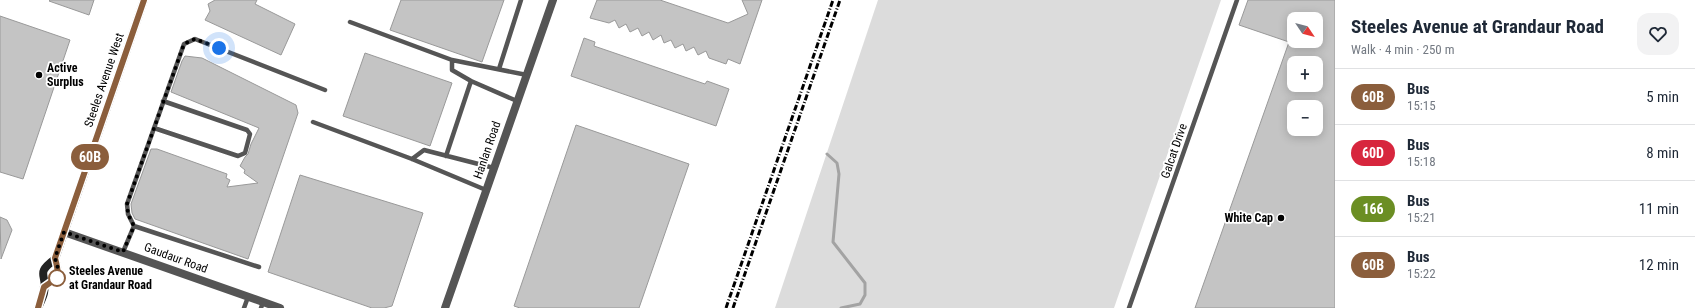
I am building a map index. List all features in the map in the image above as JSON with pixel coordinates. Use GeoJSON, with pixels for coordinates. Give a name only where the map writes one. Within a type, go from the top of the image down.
{"type":"FeatureCollection","features":[{"type":"Feature","properties":{"kind":"main road","name":"Steeles Avenue West"},"geometry":{"type":"LineString","coordinates":[[38,308],[44,287],[42,275],[44,267],[55,258],[144,0]]}},
{"type":"Feature","properties":{"kind":"main road","name":"Steeles Avenue West"},"geometry":{"type":"LineString","coordinates":[[44,287],[56,279],[59,272],[55,258]]}},
{"type":"Feature","properties":{"kind":"street","name":"Hanlan Road"},"geometry":{"type":"LineString","coordinates":[[445,308],[553,0]]}},
{"type":"Feature","properties":{"kind":"street","name":"Gaudaur Road"},"geometry":{"type":"LineString","coordinates":[[64,232],[248,297],[262,305],[280,308]]}},
{"type":"Feature","properties":{"kind":"lane"},"geometry":{"type":"LineString","coordinates":[[499,69],[521,0]]}},
{"type":"Feature","properties":{"kind":"lane","name":"Galcat Drive"},"geometry":{"type":"LineString","coordinates":[[1129,308],[1237,0]]}},
{"type":"Feature","properties":{"kind":"lane"},"geometry":{"type":"LineString","coordinates":[[350,22],[452,60],[527,75]]}},
{"type":"Feature","properties":{"kind":"lane"},"geometry":{"type":"LineString","coordinates":[[259,267],[134,226],[128,214],[127,204],[184,44],[195,39],[325,90]]}},
{"type":"Feature","properties":{"kind":"lane"},"geometry":{"type":"LineString","coordinates":[[452,60],[452,70],[471,81],[518,101]]}},
{"type":"Feature","properties":{"kind":"lane"},"geometry":{"type":"LineString","coordinates":[[446,156],[471,81]]}},
{"type":"Feature","properties":{"kind":"lane"},"geometry":{"type":"LineString","coordinates":[[154,128],[238,156],[245,153],[250,134],[247,130],[163,101]]}},
{"type":"Feature","properties":{"kind":"lane"},"geometry":{"type":"LineString","coordinates":[[313,122],[412,159],[486,190]]}},
{"type":"Feature","properties":{"kind":"lane"},"geometry":{"type":"LineString","coordinates":[[412,159],[424,150],[494,168]]}},
{"type":"Feature","properties":{"kind":"lane"},"geometry":{"type":"LineString","coordinates":[[123,252],[134,226]]}},
{"type":"Feature","properties":{"kind":"lane"},"geometry":{"type":"LineString","coordinates":[[244,308],[248,297]]}},
{"type":"Feature","properties":{"kind":"shaded area"},"geometry":{"type":"Polygon","coordinates":[[[878,0],[1221,0],[1114,308],[775,308],[878,0]]]}},
{"type":"Feature","properties":{"kind":"building"},"geometry":{"type":"Polygon","coordinates":[[[94,0],[89,15],[49,1],[94,0]]]}},
{"type":"Feature","properties":{"kind":"building"},"geometry":{"type":"Polygon","coordinates":[[[215,0],[257,0],[255,4],[295,24],[281,55],[205,20],[210,11],[208,4],[215,0]]]}},
{"type":"Feature","properties":{"kind":"building"},"geometry":{"type":"Polygon","coordinates":[[[401,0],[504,0],[482,62],[390,30],[401,0]]]}},
{"type":"Feature","properties":{"kind":"building"},"geometry":{"type":"Polygon","coordinates":[[[597,0],[660,0],[728,23],[748,14],[742,0],[762,0],[740,64],[728,59],[726,64],[709,58],[706,51],[698,55],[694,47],[686,51],[683,44],[675,48],[671,40],[664,43],[661,35],[653,40],[649,32],[642,36],[638,28],[630,32],[626,24],[619,28],[615,20],[609,23],[590,18],[597,0]]]}},
{"type":"Feature","properties":{"kind":"building","name":"White Cap"},"geometry":{"type":"Polygon","coordinates":[[[1248,0],[1335,0],[1335,308],[1195,308],[1287,48],[1323,48],[1323,12],[1287,12],[1287,41],[1239,25],[1248,0]]]}},
{"type":"Feature","properties":{"kind":"building"},"geometry":{"type":"Polygon","coordinates":[[[0,16],[70,40],[23,179],[0,172],[0,16]]]}},
{"type":"Feature","properties":{"kind":"building"},"geometry":{"type":"Polygon","coordinates":[[[584,38],[595,42],[594,46],[705,84],[707,81],[729,89],[716,126],[571,76],[584,38]]]}},
{"type":"Feature","properties":{"kind":"building"},"geometry":{"type":"Polygon","coordinates":[[[365,53],[452,83],[430,146],[343,116],[365,53]]]}},
{"type":"Feature","properties":{"kind":"building"},"geometry":{"type":"Polygon","coordinates":[[[185,56],[202,58],[296,105],[298,113],[248,259],[135,219],[132,213],[131,204],[151,149],[157,149],[227,174],[226,178],[230,180],[227,187],[258,183],[244,173],[245,170],[240,166],[248,154],[259,128],[171,92],[185,56]]]}},
{"type":"Feature","properties":{"kind":"building"},"geometry":{"type":"Polygon","coordinates":[[[576,125],[689,164],[639,308],[520,308],[514,306],[576,125]]]}},
{"type":"Feature","properties":{"kind":"building"},"geometry":{"type":"Polygon","coordinates":[[[300,175],[423,213],[392,306],[372,308],[268,272],[300,175]]]}},
{"type":"Feature","properties":{"kind":"building"},"geometry":{"type":"Polygon","coordinates":[[[0,217],[7,220],[12,230],[1,259],[0,217]]]}},
{"type":"Feature","properties":{"kind":"waterway"},"geometry":{"type":"LineString","coordinates":[[827,154],[837,163],[839,174],[833,242],[865,283],[865,295],[860,304],[841,308]]}},
{"type":"Feature","properties":{"kind":"railway"},"geometry":{"type":"LineString","coordinates":[[726,308],[833,0]]}},
{"type":"Feature","properties":{"kind":"railway"},"geometry":{"type":"LineString","coordinates":[[733,308],[840,0]]}},
{"type":"Feature","properties":{"kind":"bus line","name":"60B"},"geometry":{"type":"LineString","coordinates":[[38,308],[44,293],[44,287],[56,279],[59,272],[55,258],[144,0]]}},
{"type":"Feature","properties":{"kind":"place","name":"Active Surplus"},"geometry":{"type":"Point","coordinates":[39,75]}},
{"type":"Feature","properties":{"kind":"place","name":"White Cap"},"geometry":{"type":"Point","coordinates":[1281,218]}},
{"type":"Feature","properties":{"kind":"place","name":"Steeles Avenue at Grandaur Road"},"geometry":{"type":"Point","coordinates":[57,278]}},
{"type":"Feature","properties":{"kind":"route"},"geometry":{"type":"LineString","coordinates":[[57,278],[56,279],[59,272],[55,258],[64,232],[123,252],[134,226],[128,214],[127,204],[184,44],[195,39],[219,48]]}}]}
